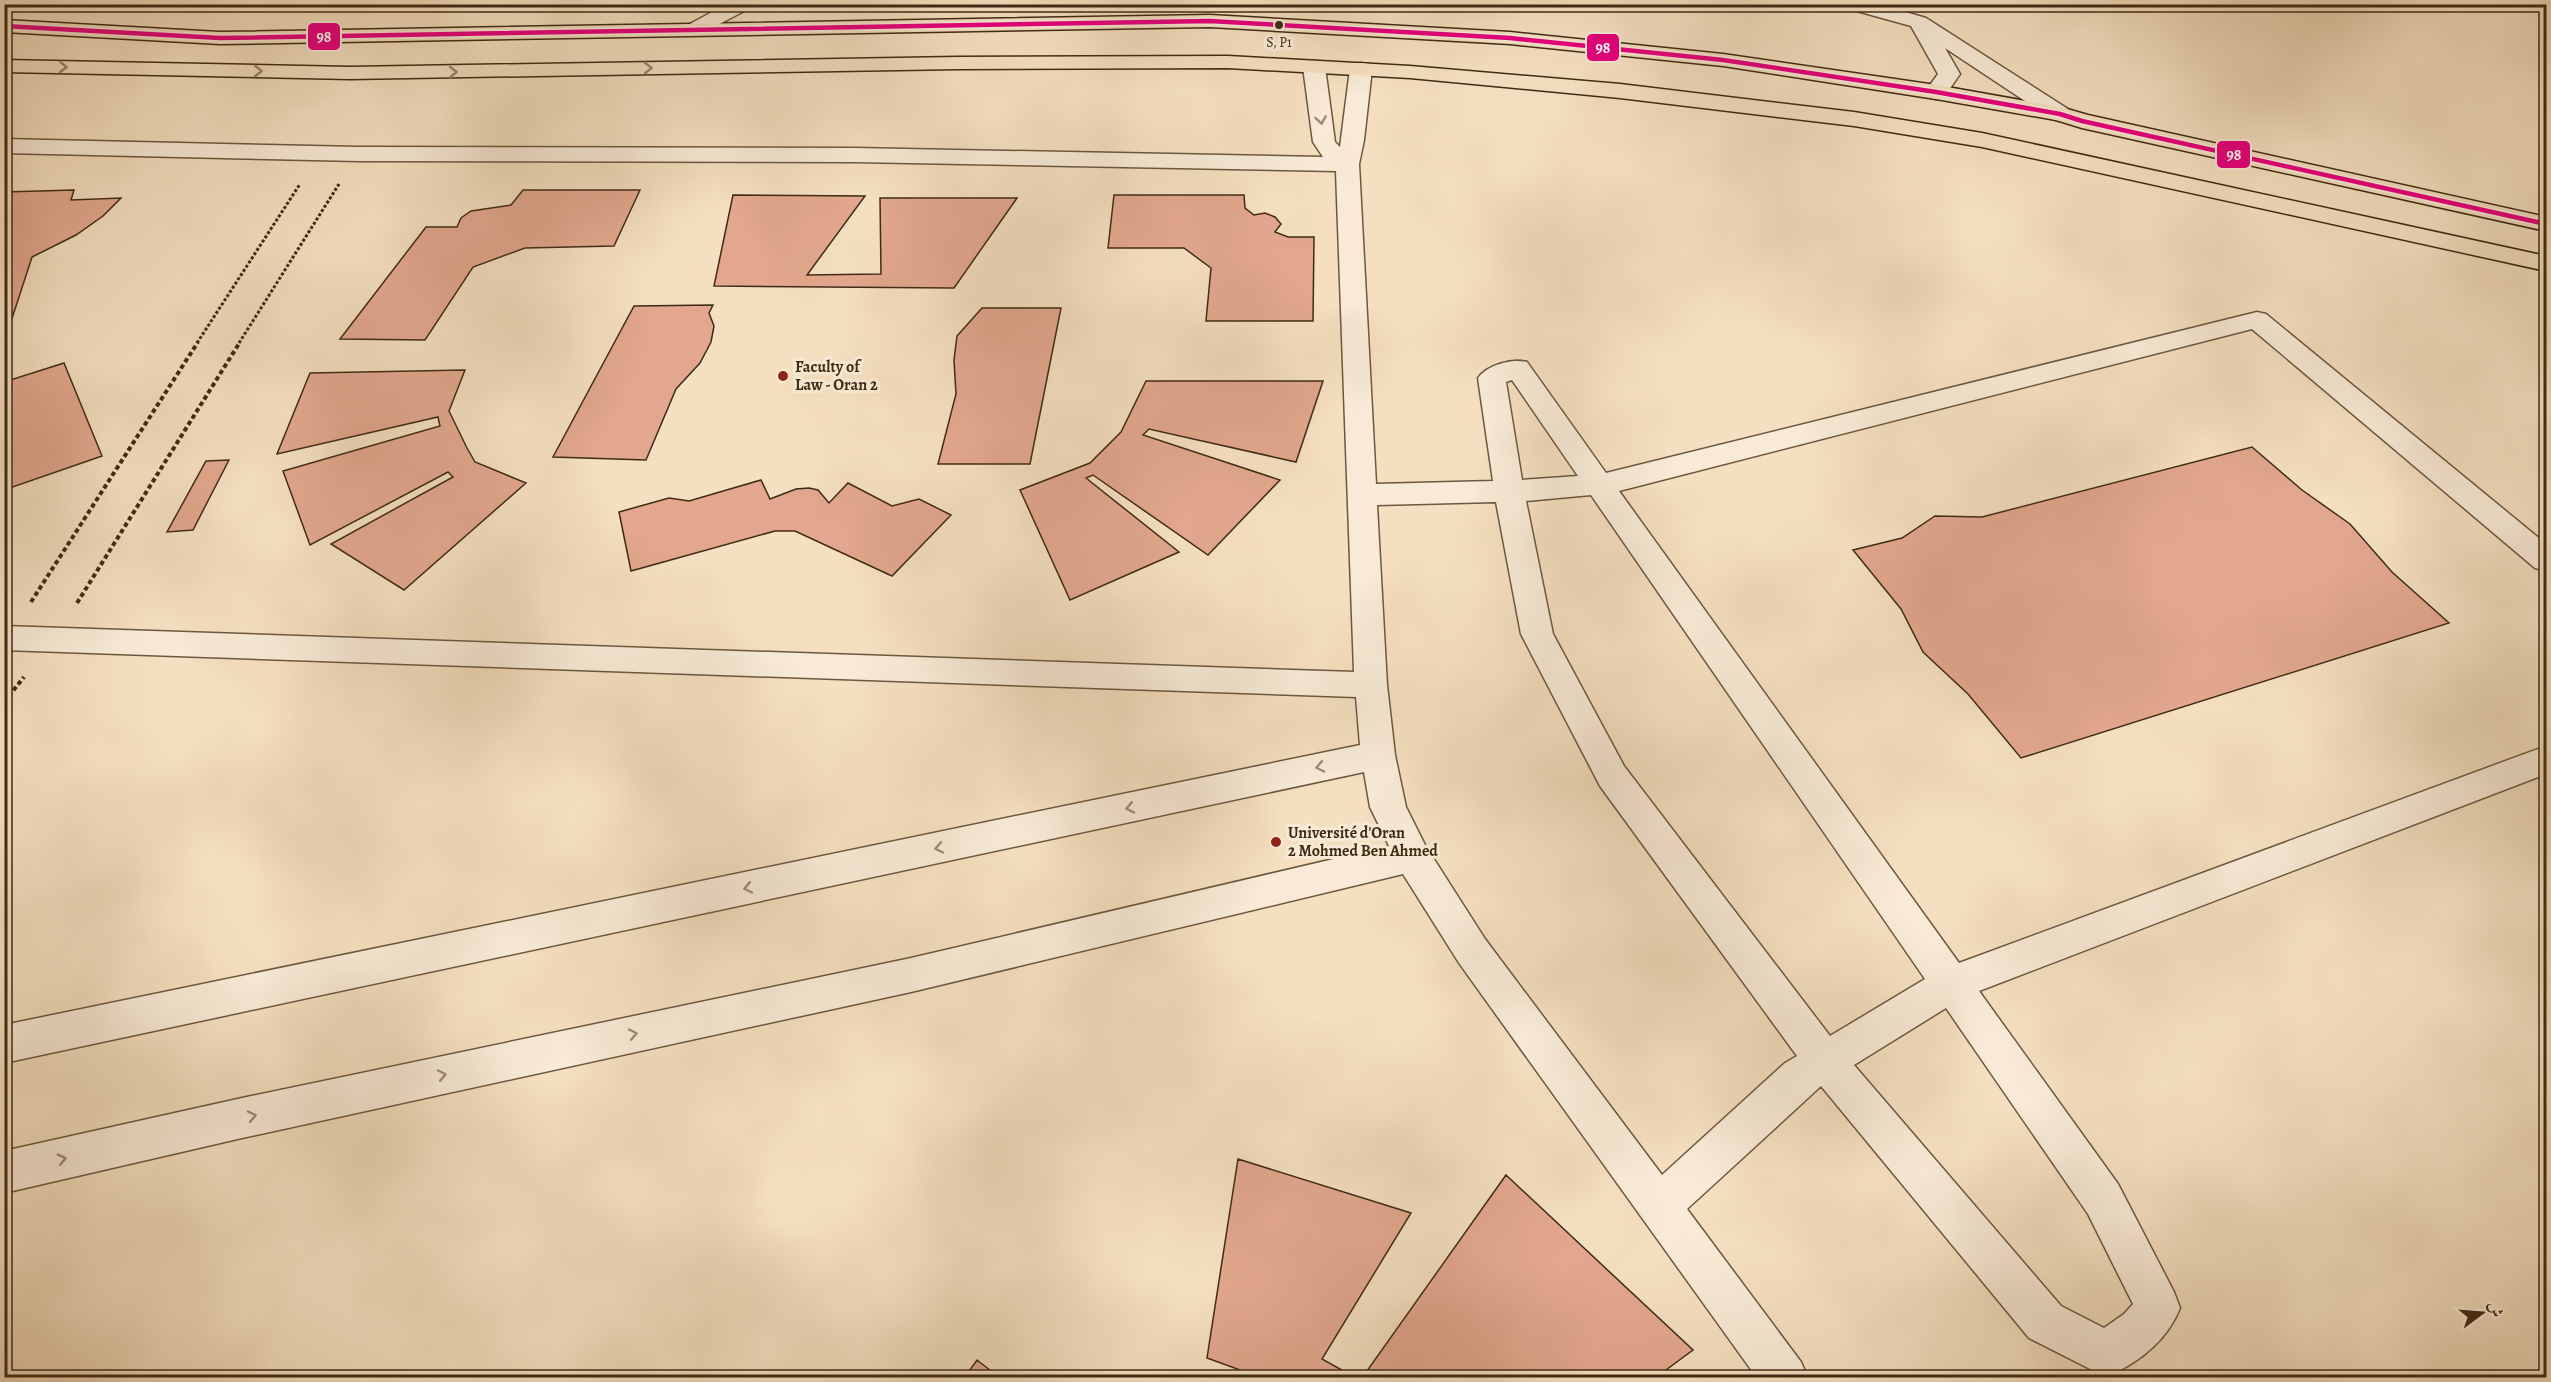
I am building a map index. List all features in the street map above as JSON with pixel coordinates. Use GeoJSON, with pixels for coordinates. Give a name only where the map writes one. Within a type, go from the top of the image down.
{"type":"FeatureCollection","features":[{"type":"Feature","properties":{"kind":"main road"},"geometry":{"type":"LineString","coordinates":[[4,26],[220,38],[1210,21],[1522,39],[1723,60],[1936,92],[2060,114],[2082,121],[2547,224]]}},
{"type":"Feature","properties":{"kind":"main road"},"geometry":{"type":"LineString","coordinates":[[4,66],[350,73],[958,63],[1228,62],[1361,69],[1620,91],[1854,119],[1982,140],[2547,264]]}},
{"type":"Feature","properties":{"kind":"street"},"geometry":{"type":"LineString","coordinates":[[695,29],[743,4]]}},
{"type":"Feature","properties":{"kind":"street"},"geometry":{"type":"LineString","coordinates":[[1854,4],[1919,22],[1949,74],[1936,92]]}},
{"type":"Feature","properties":{"kind":"street"},"geometry":{"type":"LineString","coordinates":[[1898,4],[1919,22],[2060,114]]}},
{"type":"Feature","properties":{"kind":"street"},"geometry":{"type":"LineString","coordinates":[[1314,67],[1324,142],[1328,149],[1347,164]]}},
{"type":"Feature","properties":{"kind":"street"},"geometry":{"type":"LineString","coordinates":[[1361,69],[1353,140],[1347,164],[1371,685],[1378,755],[1388,807],[1412,856],[1472,951],[1785,1377]]}},
{"type":"Feature","properties":{"kind":"street"},"geometry":{"type":"LineString","coordinates":[[4,146],[359,154],[855,155],[1347,164]]}},
{"type":"Feature","properties":{"kind":"street"},"geometry":{"type":"LineString","coordinates":[[1364,495],[1543,490],[1614,482],[2257,320],[2547,560]]}},
{"type":"Feature","properties":{"kind":"street"},"geometry":{"type":"LineString","coordinates":[[1517,368],[1600,483],[2103,1199],[2158,1308],[2140,1330],[2106,1354],[2045,1322],[1825,1061],[1612,776],[1537,634],[1509,491],[1492,378],[1517,368]]}},
{"type":"Feature","properties":{"kind":"street"},"geometry":{"type":"LineString","coordinates":[[6,638],[1371,685]]}},
{"type":"Feature","properties":{"kind":"street"},"geometry":{"type":"LineString","coordinates":[[4,1044],[1378,755]]}},
{"type":"Feature","properties":{"kind":"street"},"geometry":{"type":"LineString","coordinates":[[1659,1206],[1799,1077],[1951,984],[2547,760]]}},
{"type":"Feature","properties":{"kind":"street"},"geometry":{"type":"LineString","coordinates":[[4,1172],[253,1116],[911,975],[1412,856]]}},
{"type":"Feature","properties":{"kind":"path"},"geometry":{"type":"LineString","coordinates":[[6,638],[320,153]]}},
{"type":"Feature","properties":{"kind":"path"},"geometry":{"type":"LineString","coordinates":[[4,702],[55,638],[359,154]]}},
{"type":"Feature","properties":{"kind":"building"},"geometry":{"type":"Polygon","coordinates":[[[74,190],[71,200],[121,198],[103,216],[76,235],[32,257],[4,343],[4,192],[74,190]]]}},
{"type":"Feature","properties":{"kind":"building"},"geometry":{"type":"Polygon","coordinates":[[[523,190],[640,190],[614,246],[525,248],[473,267],[425,340],[340,339],[426,227],[457,227],[461,218],[471,211],[511,205],[523,190]]]}},
{"type":"Feature","properties":{"kind":"building"},"geometry":{"type":"Polygon","coordinates":[[[733,195],[865,196],[807,275],[881,274],[880,198],[1017,198],[954,288],[714,286],[733,195]]]}},
{"type":"Feature","properties":{"kind":"building"},"geometry":{"type":"Polygon","coordinates":[[[1114,195],[1244,195],[1245,208],[1254,215],[1265,213],[1275,217],[1281,224],[1275,232],[1288,237],[1314,237],[1313,321],[1206,321],[1211,268],[1184,248],[1108,248],[1114,195]]]}},
{"type":"Feature","properties":{"kind":"building"},"geometry":{"type":"Polygon","coordinates":[[[713,305],[709,313],[714,326],[711,342],[700,363],[676,389],[646,460],[553,457],[634,306],[713,305]]]}},
{"type":"Feature","properties":{"kind":"building"},"geometry":{"type":"Polygon","coordinates":[[[982,308],[1061,308],[1030,464],[938,464],[956,394],[954,360],[957,336],[982,308]]]}},
{"type":"Feature","properties":{"kind":"building"},"geometry":{"type":"Polygon","coordinates":[[[64,363],[102,456],[4,490],[4,382],[64,363]]]}},
{"type":"Feature","properties":{"kind":"building"},"geometry":{"type":"Polygon","coordinates":[[[465,370],[449,411],[467,448],[475,462],[526,483],[404,590],[331,544],[453,477],[448,472],[310,545],[283,471],[440,426],[438,417],[277,454],[310,373],[465,370]]]}},
{"type":"Feature","properties":{"kind":"building"},"geometry":{"type":"Polygon","coordinates":[[[1146,381],[1323,381],[1296,462],[1149,429],[1143,435],[1280,480],[1208,555],[1093,475],[1086,478],[1179,552],[1070,600],[1020,490],[1090,463],[1121,432],[1146,381]]]}},
{"type":"Feature","properties":{"kind":"building"},"geometry":{"type":"Polygon","coordinates":[[[2252,447],[2302,490],[2350,524],[2392,572],[2449,623],[2021,758],[1968,694],[1923,652],[1901,609],[1853,550],[1902,538],[1935,516],[1982,517],[2252,447]]]}},
{"type":"Feature","properties":{"kind":"building"},"geometry":{"type":"Polygon","coordinates":[[[229,460],[193,530],[167,532],[206,461],[229,460]]]}},
{"type":"Feature","properties":{"kind":"building"},"geometry":{"type":"Polygon","coordinates":[[[761,480],[770,499],[796,489],[809,488],[818,490],[829,503],[848,483],[892,506],[919,499],[951,515],[892,576],[795,531],[775,531],[631,571],[619,512],[669,498],[689,501],[761,480]]]}},
{"type":"Feature","properties":{"kind":"building"},"geometry":{"type":"Polygon","coordinates":[[[1238,1159],[1411,1213],[1322,1359],[1356,1378],[1262,1378],[1207,1358],[1238,1159]]]}},
{"type":"Feature","properties":{"kind":"building"},"geometry":{"type":"Polygon","coordinates":[[[1506,1175],[1693,1350],[1655,1378],[1362,1378],[1506,1175]]]}},
{"type":"Feature","properties":{"kind":"building"},"geometry":{"type":"Polygon","coordinates":[[[977,1360],[1000,1378],[964,1378],[977,1360]]]}},
{"type":"Feature","properties":{"kind":"transit line","name":"98"},"geometry":{"type":"LineString","coordinates":[[4,26],[220,38],[1210,21],[1510,38],[1723,60],[1936,92],[2060,114],[2082,121],[2546,224]]}},
{"type":"Feature","properties":{"kind":"place","name":"S, P1"},"geometry":{"type":"Point","coordinates":[1279,25]}},
{"type":"Feature","properties":{"kind":"place","name":"Faculty of Law - Oran 2"},"geometry":{"type":"Point","coordinates":[783,376]}},
{"type":"Feature","properties":{"kind":"place","name":"Université d'Oran 2 Mohmed Ben Ahmed"},"geometry":{"type":"Point","coordinates":[1276,842]}}]}
